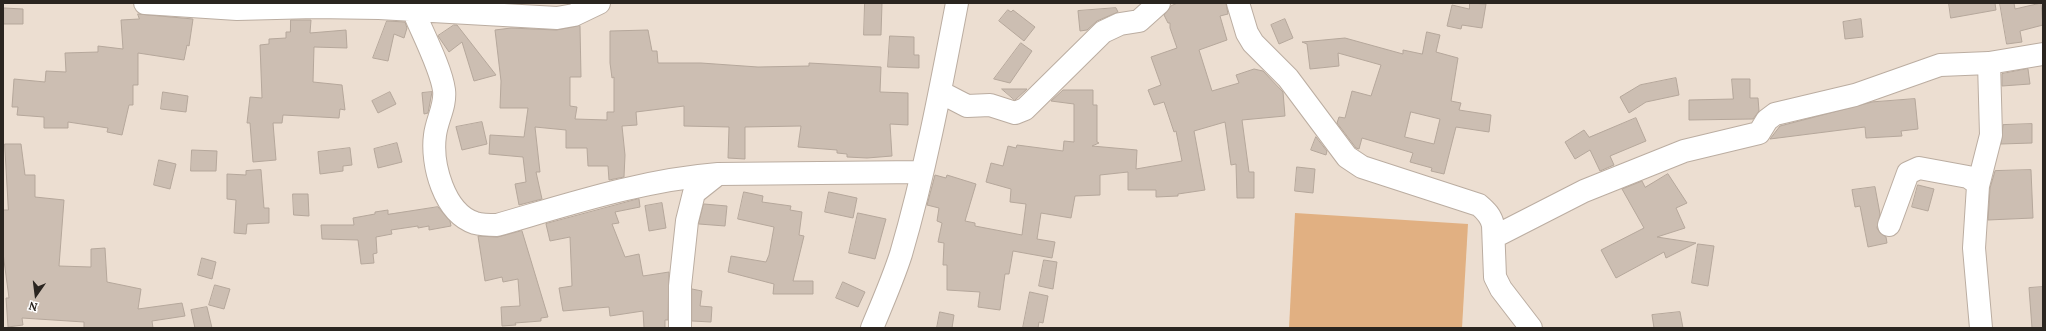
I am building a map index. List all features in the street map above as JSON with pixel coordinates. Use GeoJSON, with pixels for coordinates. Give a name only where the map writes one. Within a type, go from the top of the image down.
{"type":"FeatureCollection","features":[{"type":"Feature","properties":{"kind":"street"},"geometry":{"type":"LineString","coordinates":[[145,3],[237,9],[315,7],[413,10],[557,18],[574,15],[599,3]]}},
{"type":"Feature","properties":{"kind":"street"},"geometry":{"type":"LineString","coordinates":[[872,328],[900,256],[922,172],[940,92],[957,3]]}},
{"type":"Feature","properties":{"kind":"street"},"geometry":{"type":"LineString","coordinates":[[940,92],[967,106],[990,105],[1015,113],[1025,109],[1103,32],[1120,24],[1139,21],[1159,3]]}},
{"type":"Feature","properties":{"kind":"street"},"geometry":{"type":"LineString","coordinates":[[1238,3],[1247,32],[1253,43],[1288,78],[1347,157],[1362,167],[1479,206],[1491,218],[1494,237],[1495,277],[1501,289],[1531,328]]}},
{"type":"Feature","properties":{"kind":"street"},"geometry":{"type":"LineString","coordinates":[[413,10],[444,91],[442,109],[434,140],[437,174],[446,194],[459,212],[475,223],[497,224],[627,188],[694,176],[718,174],[922,172]]}},
{"type":"Feature","properties":{"kind":"street"},"geometry":{"type":"LineString","coordinates":[[1494,237],[1584,191],[1684,150],[1758,133],[1767,120],[1775,114],[1855,95],[1940,65],[1988,63],[2043,54]]}},
{"type":"Feature","properties":{"kind":"street"},"geometry":{"type":"LineString","coordinates":[[1981,328],[1974,248],[1978,186],[1991,135],[1988,63]]}},
{"type":"Feature","properties":{"kind":"street"},"geometry":{"type":"LineString","coordinates":[[1889,224],[1908,173],[1913,169],[1919,168],[1968,177],[1974,180],[1978,186]]}},
{"type":"Feature","properties":{"kind":"street"},"geometry":{"type":"LineString","coordinates":[[680,328],[680,286],[687,222],[694,193],[718,174]]}},
{"type":"Feature","properties":{"kind":"shaded area"},"geometry":{"type":"Polygon","coordinates":[[[1295,213],[1468,224],[1462,328],[1289,328],[1295,213]]]}},
{"type":"Feature","properties":{"kind":"building"},"geometry":{"type":"Polygon","coordinates":[[[865,3],[882,3],[881,35],[864,35],[865,3]]]}},
{"type":"Feature","properties":{"kind":"building"},"geometry":{"type":"Polygon","coordinates":[[[1178,3],[1226,3],[1228,14],[1220,16],[1227,40],[1199,50],[1212,91],[1239,83],[1236,75],[1254,69],[1263,71],[1283,92],[1285,116],[1242,120],[1249,172],[1254,172],[1254,198],[1237,198],[1236,164],[1231,165],[1225,122],[1194,131],[1205,190],[1178,194],[1178,196],[1156,197],[1156,190],[1128,190],[1128,172],[1100,175],[1100,195],[1075,196],[1071,218],[1041,213],[1037,239],[1055,242],[1052,258],[1013,251],[1009,274],[1005,274],[1000,310],[978,307],[980,292],[947,290],[947,265],[943,265],[944,243],[938,242],[942,223],[937,221],[939,208],[927,205],[935,175],[946,178],[947,175],[976,184],[965,221],[975,223],[975,226],[1022,235],[1026,204],[1010,202],[1011,189],[986,182],[991,163],[1003,166],[1008,146],[1016,148],[1017,145],[1063,151],[1064,141],[1074,142],[1074,104],[1051,101],[1063,90],[1093,90],[1093,105],[1097,105],[1097,142],[1099,143],[1092,146],[1137,150],[1136,169],[1182,161],[1176,131],[1174,132],[1164,102],[1154,105],[1148,90],[1161,85],[1151,57],[1177,48],[1170,28],[1170,23],[1168,23],[1164,15],[1171,6],[1178,3]]]}},
{"type":"Feature","properties":{"kind":"building"},"geometry":{"type":"Polygon","coordinates":[[[1470,3],[1486,4],[1482,28],[1462,25],[1461,29],[1447,26],[1452,5],[1469,9],[1470,3]]]}},
{"type":"Feature","properties":{"kind":"building"},"geometry":{"type":"Polygon","coordinates":[[[1949,3],[1995,3],[1996,10],[1951,18],[1949,3]]]}},
{"type":"Feature","properties":{"kind":"building"},"geometry":{"type":"Polygon","coordinates":[[[2000,3],[2014,3],[2015,9],[2041,3],[2043,25],[2020,31],[2022,42],[2007,44],[2000,3]]]}},
{"type":"Feature","properties":{"kind":"building"},"geometry":{"type":"Polygon","coordinates":[[[4,8],[23,9],[23,24],[4,24],[4,8]]]}},
{"type":"Feature","properties":{"kind":"building"},"geometry":{"type":"Polygon","coordinates":[[[1116,8],[1118,12],[1097,21],[1087,30],[1080,31],[1078,11],[1116,8]]]}},
{"type":"Feature","properties":{"kind":"building"},"geometry":{"type":"Polygon","coordinates":[[[1008,10],[1011,12],[1013,10],[1035,27],[1024,41],[999,21],[1008,10]]]}},
{"type":"Feature","properties":{"kind":"building"},"geometry":{"type":"Polygon","coordinates":[[[138,14],[193,19],[189,46],[187,45],[184,60],[138,53],[138,85],[133,85],[133,105],[129,105],[122,135],[107,132],[108,128],[68,122],[68,128],[44,128],[44,117],[17,115],[18,107],[12,107],[14,79],[45,82],[46,71],[66,72],[65,53],[98,52],[98,46],[123,49],[121,20],[139,19],[138,14]]]}},
{"type":"Feature","properties":{"kind":"building"},"geometry":{"type":"Polygon","coordinates":[[[1285,19],[1293,38],[1279,44],[1271,25],[1285,19]]]}},
{"type":"Feature","properties":{"kind":"building"},"geometry":{"type":"Polygon","coordinates":[[[1861,19],[1863,37],[1845,39],[1843,22],[1861,19]]]}},
{"type":"Feature","properties":{"kind":"building"},"geometry":{"type":"Polygon","coordinates":[[[291,20],[311,20],[310,33],[346,30],[347,48],[314,47],[313,82],[342,85],[345,110],[340,109],[339,118],[283,115],[282,123],[273,123],[276,160],[253,162],[250,123],[247,123],[250,97],[262,98],[260,45],[269,44],[269,39],[286,38],[286,32],[290,32],[291,20]]]}},
{"type":"Feature","properties":{"kind":"building"},"geometry":{"type":"Polygon","coordinates":[[[387,21],[405,22],[407,28],[404,38],[394,34],[388,61],[373,58],[387,21]]]}},
{"type":"Feature","properties":{"kind":"building"},"geometry":{"type":"Polygon","coordinates":[[[454,25],[457,25],[496,75],[474,81],[462,42],[449,52],[438,36],[454,25]]]}},
{"type":"Feature","properties":{"kind":"building"},"geometry":{"type":"Polygon","coordinates":[[[580,26],[581,77],[570,77],[570,106],[577,107],[575,119],[607,120],[607,112],[614,112],[614,77],[612,78],[610,63],[610,31],[648,30],[652,51],[657,51],[658,63],[701,63],[758,67],[809,66],[809,63],[881,67],[880,92],[908,93],[908,125],[890,124],[892,156],[867,158],[847,157],[847,154],[837,153],[837,150],[798,147],[801,126],[745,127],[745,159],[728,158],[729,127],[684,126],[684,106],[636,112],[637,125],[622,126],[625,155],[624,177],[609,180],[608,166],[588,166],[587,148],[566,148],[566,130],[535,127],[540,172],[536,172],[542,199],[519,205],[515,184],[526,182],[523,157],[489,154],[490,135],[524,137],[528,108],[500,108],[501,81],[495,30],[511,28],[556,30],[580,26]]]}},
{"type":"Feature","properties":{"kind":"building"},"geometry":{"type":"Polygon","coordinates":[[[1427,32],[1440,35],[1436,52],[1458,58],[1451,101],[1461,103],[1459,110],[1491,115],[1489,132],[1456,127],[1444,174],[1431,171],[1432,168],[1410,162],[1413,153],[1362,138],[1359,149],[1356,148],[1337,123],[1339,117],[1345,118],[1352,91],[1371,96],[1381,65],[1338,53],[1339,66],[1310,69],[1307,44],[1302,42],[1345,38],[1403,54],[1403,50],[1422,54],[1427,32]],[[1411,112],[1405,137],[1434,144],[1440,119],[1411,112]]]}},
{"type":"Feature","properties":{"kind":"building"},"geometry":{"type":"Polygon","coordinates":[[[890,36],[914,37],[914,55],[919,55],[919,68],[888,67],[890,36]]]}},
{"type":"Feature","properties":{"kind":"building"},"geometry":{"type":"Polygon","coordinates":[[[1021,43],[1032,51],[1010,83],[994,79],[1021,43]]]}},
{"type":"Feature","properties":{"kind":"building"},"geometry":{"type":"Polygon","coordinates":[[[2028,69],[2030,84],[2002,86],[2002,74],[2028,69]]]}},
{"type":"Feature","properties":{"kind":"building"},"geometry":{"type":"Polygon","coordinates":[[[1676,78],[1679,95],[1646,102],[1629,113],[1620,97],[1640,85],[1676,78]]]}},
{"type":"Feature","properties":{"kind":"building"},"geometry":{"type":"Polygon","coordinates":[[[1732,79],[1750,79],[1750,98],[1758,98],[1759,111],[1753,119],[1689,120],[1689,100],[1733,99],[1732,79]]]}},
{"type":"Feature","properties":{"kind":"building"},"geometry":{"type":"Polygon","coordinates":[[[1002,89],[1027,89],[1015,100],[1002,89]]]}},
{"type":"Feature","properties":{"kind":"building"},"geometry":{"type":"Polygon","coordinates":[[[163,92],[188,96],[186,112],[161,109],[163,92]]]}},
{"type":"Feature","properties":{"kind":"building"},"geometry":{"type":"Polygon","coordinates":[[[390,92],[396,104],[378,113],[372,101],[390,92]]]}},
{"type":"Feature","properties":{"kind":"building"},"geometry":{"type":"Polygon","coordinates":[[[432,92],[428,113],[424,114],[422,93],[432,92]]]}},
{"type":"Feature","properties":{"kind":"building"},"geometry":{"type":"Polygon","coordinates":[[[1915,99],[1918,129],[1901,131],[1902,136],[1866,138],[1865,127],[1770,139],[1780,126],[1872,102],[1915,99]]]}},
{"type":"Feature","properties":{"kind":"building"},"geometry":{"type":"Polygon","coordinates":[[[1636,118],[1646,141],[1610,156],[1614,165],[1600,171],[1590,150],[1575,159],[1565,142],[1584,130],[1589,137],[1636,118]]]}},
{"type":"Feature","properties":{"kind":"building"},"geometry":{"type":"Polygon","coordinates":[[[482,122],[487,144],[462,150],[456,127],[482,122]]]}},
{"type":"Feature","properties":{"kind":"building"},"geometry":{"type":"Polygon","coordinates":[[[2032,124],[2032,143],[2001,144],[2003,125],[2032,124]]]}},
{"type":"Feature","properties":{"kind":"building"},"geometry":{"type":"Polygon","coordinates":[[[1316,137],[1327,151],[1326,155],[1311,150],[1316,137]]]}},
{"type":"Feature","properties":{"kind":"building"},"geometry":{"type":"Polygon","coordinates":[[[397,143],[402,162],[378,168],[374,149],[397,143]]]}},
{"type":"Feature","properties":{"kind":"building"},"geometry":{"type":"Polygon","coordinates":[[[5,144],[21,144],[25,175],[35,175],[35,197],[64,200],[59,266],[91,267],[91,249],[105,248],[107,282],[141,289],[138,309],[182,303],[185,316],[152,321],[153,328],[84,328],[84,322],[22,318],[23,325],[8,327],[6,298],[9,298],[3,253],[3,210],[8,210],[5,144]]]}},
{"type":"Feature","properties":{"kind":"building"},"geometry":{"type":"Polygon","coordinates":[[[350,148],[352,165],[343,166],[343,171],[320,174],[318,152],[350,148]]]}},
{"type":"Feature","properties":{"kind":"building"},"geometry":{"type":"Polygon","coordinates":[[[192,150],[217,151],[216,171],[191,171],[192,150]]]}},
{"type":"Feature","properties":{"kind":"building"},"geometry":{"type":"Polygon","coordinates":[[[159,160],[176,164],[170,189],[154,185],[159,160]]]}},
{"type":"Feature","properties":{"kind":"building"},"geometry":{"type":"Polygon","coordinates":[[[1297,167],[1315,169],[1313,193],[1295,191],[1297,167]]]}},
{"type":"Feature","properties":{"kind":"building"},"geometry":{"type":"Polygon","coordinates":[[[261,170],[264,208],[269,208],[269,223],[247,224],[246,234],[234,233],[236,200],[227,199],[227,174],[246,175],[246,171],[261,170]]]}},
{"type":"Feature","properties":{"kind":"building"},"geometry":{"type":"Polygon","coordinates":[[[2031,170],[2033,218],[1988,220],[1990,188],[1995,171],[2031,170]]]}},
{"type":"Feature","properties":{"kind":"building"},"geometry":{"type":"Polygon","coordinates":[[[1668,174],[1687,203],[1676,208],[1685,228],[1657,237],[1696,243],[1666,258],[1664,252],[1616,278],[1601,250],[1644,228],[1622,189],[1642,181],[1645,187],[1668,174]]]}},
{"type":"Feature","properties":{"kind":"building"},"geometry":{"type":"Polygon","coordinates":[[[1918,185],[1934,189],[1928,211],[1912,207],[1918,185]]]}},
{"type":"Feature","properties":{"kind":"building"},"geometry":{"type":"Polygon","coordinates":[[[1875,187],[1880,214],[1877,228],[1880,233],[1886,237],[1887,243],[1868,247],[1860,206],[1855,207],[1852,190],[1875,187]]]}},
{"type":"Feature","properties":{"kind":"building"},"geometry":{"type":"Polygon","coordinates":[[[744,192],[763,196],[762,202],[791,206],[790,210],[802,212],[799,235],[804,236],[793,281],[813,281],[813,294],[773,294],[774,284],[728,272],[731,256],[766,262],[769,255],[774,227],[738,219],[744,192]]]}},
{"type":"Feature","properties":{"kind":"building"},"geometry":{"type":"Polygon","coordinates":[[[829,192],[857,198],[853,218],[825,212],[829,192]]]}},
{"type":"Feature","properties":{"kind":"building"},"geometry":{"type":"Polygon","coordinates":[[[293,194],[308,194],[309,216],[294,215],[293,194]]]}},
{"type":"Feature","properties":{"kind":"building"},"geometry":{"type":"Polygon","coordinates":[[[639,199],[640,207],[615,212],[619,223],[612,224],[625,257],[639,254],[643,276],[669,272],[668,320],[665,320],[665,328],[644,328],[643,311],[610,316],[609,307],[563,311],[559,288],[572,286],[570,237],[550,241],[546,224],[639,199]]]}},
{"type":"Feature","properties":{"kind":"building"},"geometry":{"type":"Polygon","coordinates":[[[662,203],[666,228],[649,231],[645,206],[662,203]]]}},
{"type":"Feature","properties":{"kind":"building"},"geometry":{"type":"Polygon","coordinates":[[[704,204],[727,206],[725,226],[699,224],[704,204]]]}},
{"type":"Feature","properties":{"kind":"building"},"geometry":{"type":"Polygon","coordinates":[[[438,207],[450,221],[451,226],[429,230],[429,226],[418,228],[418,226],[391,230],[392,234],[376,237],[377,253],[373,254],[374,263],[361,264],[358,240],[322,239],[321,225],[354,225],[353,218],[375,214],[375,212],[388,210],[388,214],[438,207]]]}},
{"type":"Feature","properties":{"kind":"building"},"geometry":{"type":"Polygon","coordinates":[[[858,213],[886,219],[875,259],[849,253],[858,213]]]}},
{"type":"Feature","properties":{"kind":"building"},"geometry":{"type":"Polygon","coordinates":[[[522,231],[548,317],[541,318],[541,321],[515,323],[516,325],[502,326],[501,307],[520,306],[518,279],[503,282],[502,277],[485,281],[478,236],[497,237],[522,231]]]}},
{"type":"Feature","properties":{"kind":"building"},"geometry":{"type":"Polygon","coordinates":[[[1698,244],[1714,246],[1708,286],[1692,283],[1698,244]]]}},
{"type":"Feature","properties":{"kind":"building"},"geometry":{"type":"Polygon","coordinates":[[[202,258],[216,262],[212,279],[198,275],[202,258]]]}},
{"type":"Feature","properties":{"kind":"building"},"geometry":{"type":"Polygon","coordinates":[[[1044,260],[1057,262],[1053,289],[1039,286],[1044,260]]]}},
{"type":"Feature","properties":{"kind":"building"},"geometry":{"type":"Polygon","coordinates":[[[843,282],[865,292],[858,307],[836,298],[843,282]]]}},
{"type":"Feature","properties":{"kind":"building"},"geometry":{"type":"Polygon","coordinates":[[[215,285],[230,289],[224,309],[209,305],[215,285]]]}},
{"type":"Feature","properties":{"kind":"building"},"geometry":{"type":"Polygon","coordinates":[[[2043,287],[2043,328],[2032,328],[2029,288],[2043,287]]]}},
{"type":"Feature","properties":{"kind":"building"},"geometry":{"type":"Polygon","coordinates":[[[692,289],[702,291],[700,306],[712,307],[711,322],[692,321],[692,289]]]}},
{"type":"Feature","properties":{"kind":"building"},"geometry":{"type":"Polygon","coordinates":[[[1030,292],[1048,296],[1043,323],[1039,322],[1038,328],[1023,328],[1030,292]]]}},
{"type":"Feature","properties":{"kind":"building"},"geometry":{"type":"Polygon","coordinates":[[[207,307],[212,328],[195,328],[191,310],[207,307]]]}},
{"type":"Feature","properties":{"kind":"building"},"geometry":{"type":"Polygon","coordinates":[[[940,312],[954,315],[952,328],[937,328],[940,312]]]}},
{"type":"Feature","properties":{"kind":"building"},"geometry":{"type":"Polygon","coordinates":[[[1680,312],[1683,328],[1654,328],[1652,315],[1680,312]]]}}]}
